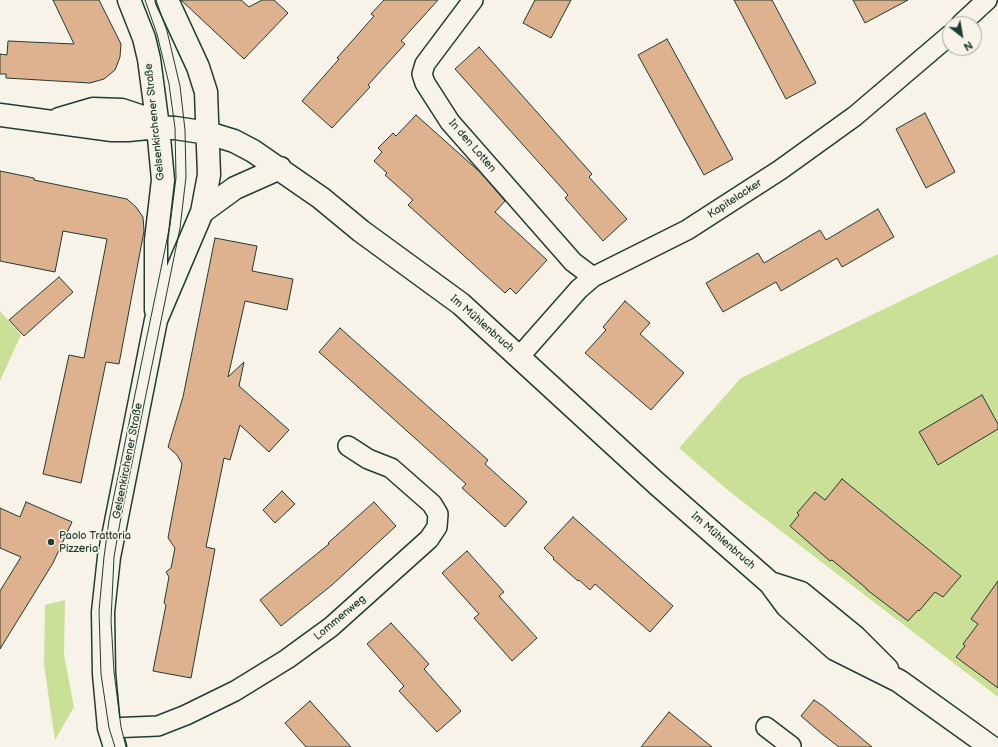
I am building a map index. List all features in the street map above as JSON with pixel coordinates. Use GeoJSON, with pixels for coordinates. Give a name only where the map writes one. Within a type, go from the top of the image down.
{"type":"FeatureCollection","features":[{"type":"Feature","properties":{"kind":"main road","name":"Gelsenkirchener Straße"},"geometry":{"type":"LineString","coordinates":[[112,738],[104,674],[103,612],[109,557],[156,320],[156,240],[163,180],[158,127],[146,45],[129,0]]}},
{"type":"Feature","properties":{"kind":"main road","name":"Gelsenkirchener Straße"},"geometry":{"type":"LineString","coordinates":[[156,320],[202,212],[209,175],[206,92],[198,67],[167,0]]}},
{"type":"Feature","properties":{"kind":"main road","name":"Im Mühlenbruch"},"geometry":{"type":"LineString","coordinates":[[0,115],[112,130],[158,127],[208,133],[234,141],[280,168],[461,304],[656,483],[770,583],[787,606],[836,649],[899,681],[991,747]]}},
{"type":"Feature","properties":{"kind":"main road"},"geometry":{"type":"LineString","coordinates":[[202,212],[235,188],[280,168]]}},
{"type":"Feature","properties":{"kind":"street","name":"In den Lotten"},"geometry":{"type":"LineString","coordinates":[[473,0],[426,64],[422,74],[425,83],[450,122],[573,262],[593,277]]}},
{"type":"Feature","properties":{"kind":"street"},"geometry":{"type":"LineString","coordinates":[[971,16],[988,0]]}},
{"type":"Feature","properties":{"kind":"street","name":"Kapitelacker"},"geometry":{"type":"LineString","coordinates":[[519,357],[579,289],[593,277],[687,230],[780,170],[855,116],[942,42]]}},
{"type":"Feature","properties":{"kind":"street","name":"Lommenweg"},"geometry":{"type":"LineString","coordinates":[[112,738],[158,726],[186,715],[235,691],[287,660],[331,627],[429,539],[437,527],[438,514],[432,504],[391,468],[368,459],[348,446]]}},
{"type":"Feature","properties":{"kind":"street"},"geometry":{"type":"LineString","coordinates":[[766,727],[791,746],[790,747]]}},
{"type":"Feature","properties":{"kind":"green space"},"geometry":{"type":"Polygon","coordinates":[[[998,254],[998,697],[730,492],[679,448],[741,378],[998,254]]]}},
{"type":"Feature","properties":{"kind":"green space"},"geometry":{"type":"Polygon","coordinates":[[[0,311],[21,335],[0,381],[0,311]]]}},
{"type":"Feature","properties":{"kind":"green space"},"geometry":{"type":"Polygon","coordinates":[[[65,600],[64,655],[74,707],[55,740],[44,665],[45,605],[65,600]]]}},
{"type":"Feature","properties":{"kind":"building"},"geometry":{"type":"Polygon","coordinates":[[[53,0],[99,0],[121,44],[120,57],[115,70],[104,79],[90,83],[6,78],[6,74],[0,74],[0,54],[7,55],[8,41],[74,44],[53,0]]]}},
{"type":"Feature","properties":{"kind":"building"},"geometry":{"type":"Polygon","coordinates":[[[181,0],[241,0],[249,7],[262,0],[274,0],[288,13],[244,59],[181,0]]]}},
{"type":"Feature","properties":{"kind":"building"},"geometry":{"type":"Polygon","coordinates":[[[384,0],[438,0],[401,41],[405,44],[368,85],[370,87],[332,128],[302,101],[374,16],[371,14],[384,0]]]}},
{"type":"Feature","properties":{"kind":"building"},"geometry":{"type":"Polygon","coordinates":[[[535,0],[571,0],[551,38],[523,23],[535,0]]]}},
{"type":"Feature","properties":{"kind":"building"},"geometry":{"type":"Polygon","coordinates":[[[734,0],[772,0],[816,83],[786,99],[734,0]]]}},
{"type":"Feature","properties":{"kind":"building"},"geometry":{"type":"Polygon","coordinates":[[[853,0],[908,0],[865,23],[853,0]]]}},
{"type":"Feature","properties":{"kind":"building"},"geometry":{"type":"Polygon","coordinates":[[[667,39],[733,159],[704,175],[638,55],[667,39]]]}},
{"type":"Feature","properties":{"kind":"building"},"geometry":{"type":"Polygon","coordinates":[[[479,47],[592,174],[589,177],[627,219],[603,241],[565,198],[568,195],[455,69],[479,47]]]}},
{"type":"Feature","properties":{"kind":"building"},"geometry":{"type":"Polygon","coordinates":[[[925,113],[955,172],[926,188],[896,129],[925,113]]]}},
{"type":"Feature","properties":{"kind":"building"},"geometry":{"type":"Polygon","coordinates":[[[416,115],[481,173],[505,201],[495,212],[547,260],[516,294],[510,288],[505,293],[408,205],[413,200],[385,175],[387,173],[374,161],[382,152],[378,148],[393,133],[396,136],[416,115]]]}},
{"type":"Feature","properties":{"kind":"building"},"geometry":{"type":"Polygon","coordinates":[[[0,171],[34,178],[34,180],[127,199],[136,207],[143,217],[144,231],[119,364],[106,362],[81,483],[43,474],[69,355],[84,358],[107,239],[63,231],[55,272],[0,261],[0,171]]]}},
{"type":"Feature","properties":{"kind":"building"},"geometry":{"type":"Polygon","coordinates":[[[878,209],[894,237],[842,267],[837,258],[781,291],[776,282],[723,312],[706,283],[758,253],[764,263],[820,230],[826,240],[878,209]]]}},
{"type":"Feature","properties":{"kind":"building"},"geometry":{"type":"Polygon","coordinates":[[[215,238],[257,246],[252,271],[293,279],[287,310],[245,301],[228,377],[244,362],[239,386],[289,430],[269,452],[240,425],[230,460],[224,458],[206,547],[215,549],[191,678],[153,671],[166,605],[164,603],[169,577],[166,572],[171,568],[175,548],[168,538],[182,464],[177,455],[168,447],[183,397],[215,238]]]}},
{"type":"Feature","properties":{"kind":"building"},"geometry":{"type":"Polygon","coordinates":[[[59,277],[73,292],[24,336],[9,320],[59,277]]]}},
{"type":"Feature","properties":{"kind":"building"},"geometry":{"type":"Polygon","coordinates":[[[625,301],[650,323],[640,334],[684,373],[651,410],[585,353],[606,330],[603,327],[625,301]]]}},
{"type":"Feature","properties":{"kind":"building"},"geometry":{"type":"Polygon","coordinates":[[[340,328],[488,460],[485,464],[527,502],[505,527],[462,488],[466,484],[319,352],[340,328]]]}},
{"type":"Feature","properties":{"kind":"building"},"geometry":{"type":"Polygon","coordinates":[[[982,395],[998,424],[998,429],[938,465],[919,432],[982,395]]]}},
{"type":"Feature","properties":{"kind":"building"},"geometry":{"type":"Polygon","coordinates":[[[842,479],[961,576],[943,597],[935,592],[919,611],[918,610],[908,621],[866,589],[832,560],[830,561],[790,526],[799,515],[797,513],[815,492],[825,500],[842,479]]]}},
{"type":"Feature","properties":{"kind":"building"},"geometry":{"type":"Polygon","coordinates":[[[282,491],[295,504],[275,523],[263,510],[282,491]]]}},
{"type":"Feature","properties":{"kind":"building"},"geometry":{"type":"Polygon","coordinates":[[[26,502],[72,522],[53,563],[0,649],[0,591],[21,557],[0,548],[0,508],[20,517],[26,502]]]}},
{"type":"Feature","properties":{"kind":"building"},"geometry":{"type":"Polygon","coordinates":[[[374,502],[396,526],[332,585],[281,626],[260,600],[329,544],[328,543],[374,502]]]}},
{"type":"Feature","properties":{"kind":"building"},"geometry":{"type":"Polygon","coordinates":[[[573,517],[673,606],[650,632],[595,584],[590,590],[579,580],[578,581],[553,559],[554,558],[544,548],[573,517]]]}},
{"type":"Feature","properties":{"kind":"building"},"geometry":{"type":"Polygon","coordinates":[[[467,551],[504,592],[499,596],[537,638],[512,661],[474,618],[479,614],[442,573],[467,551]]]}},
{"type":"Feature","properties":{"kind":"building"},"geometry":{"type":"Polygon","coordinates":[[[998,581],[998,688],[956,657],[965,646],[963,644],[978,624],[971,619],[998,581]]]}},
{"type":"Feature","properties":{"kind":"building"},"geometry":{"type":"Polygon","coordinates":[[[391,623],[429,664],[424,669],[461,711],[437,732],[399,691],[404,686],[367,644],[391,623]]]}},
{"type":"Feature","properties":{"kind":"building"},"geometry":{"type":"Polygon","coordinates":[[[814,700],[872,747],[839,747],[822,734],[801,716],[814,700]]]}},
{"type":"Feature","properties":{"kind":"building"},"geometry":{"type":"Polygon","coordinates":[[[310,701],[351,747],[306,747],[285,723],[310,701]]]}},
{"type":"Feature","properties":{"kind":"building"},"geometry":{"type":"Polygon","coordinates":[[[669,712],[712,747],[641,747],[669,712]]]}},
{"type":"Feature","properties":{"kind":"tram line"},"geometry":{"type":"LineString","coordinates":[[115,747],[109,728],[101,674],[99,611],[104,557],[109,520],[170,225],[176,178],[175,128],[169,84],[157,34],[145,0]]}},
{"type":"Feature","properties":{"kind":"tram line"},"geometry":{"type":"LineString","coordinates":[[126,747],[121,727],[114,672],[111,620],[114,557],[180,228],[186,177],[185,130],[180,86],[167,31],[156,0]]}},
{"type":"Feature","properties":{"kind":"place","name":"Paolo Trattoria Pizzeria"},"geometry":{"type":"Point","coordinates":[51,542]}}]}
